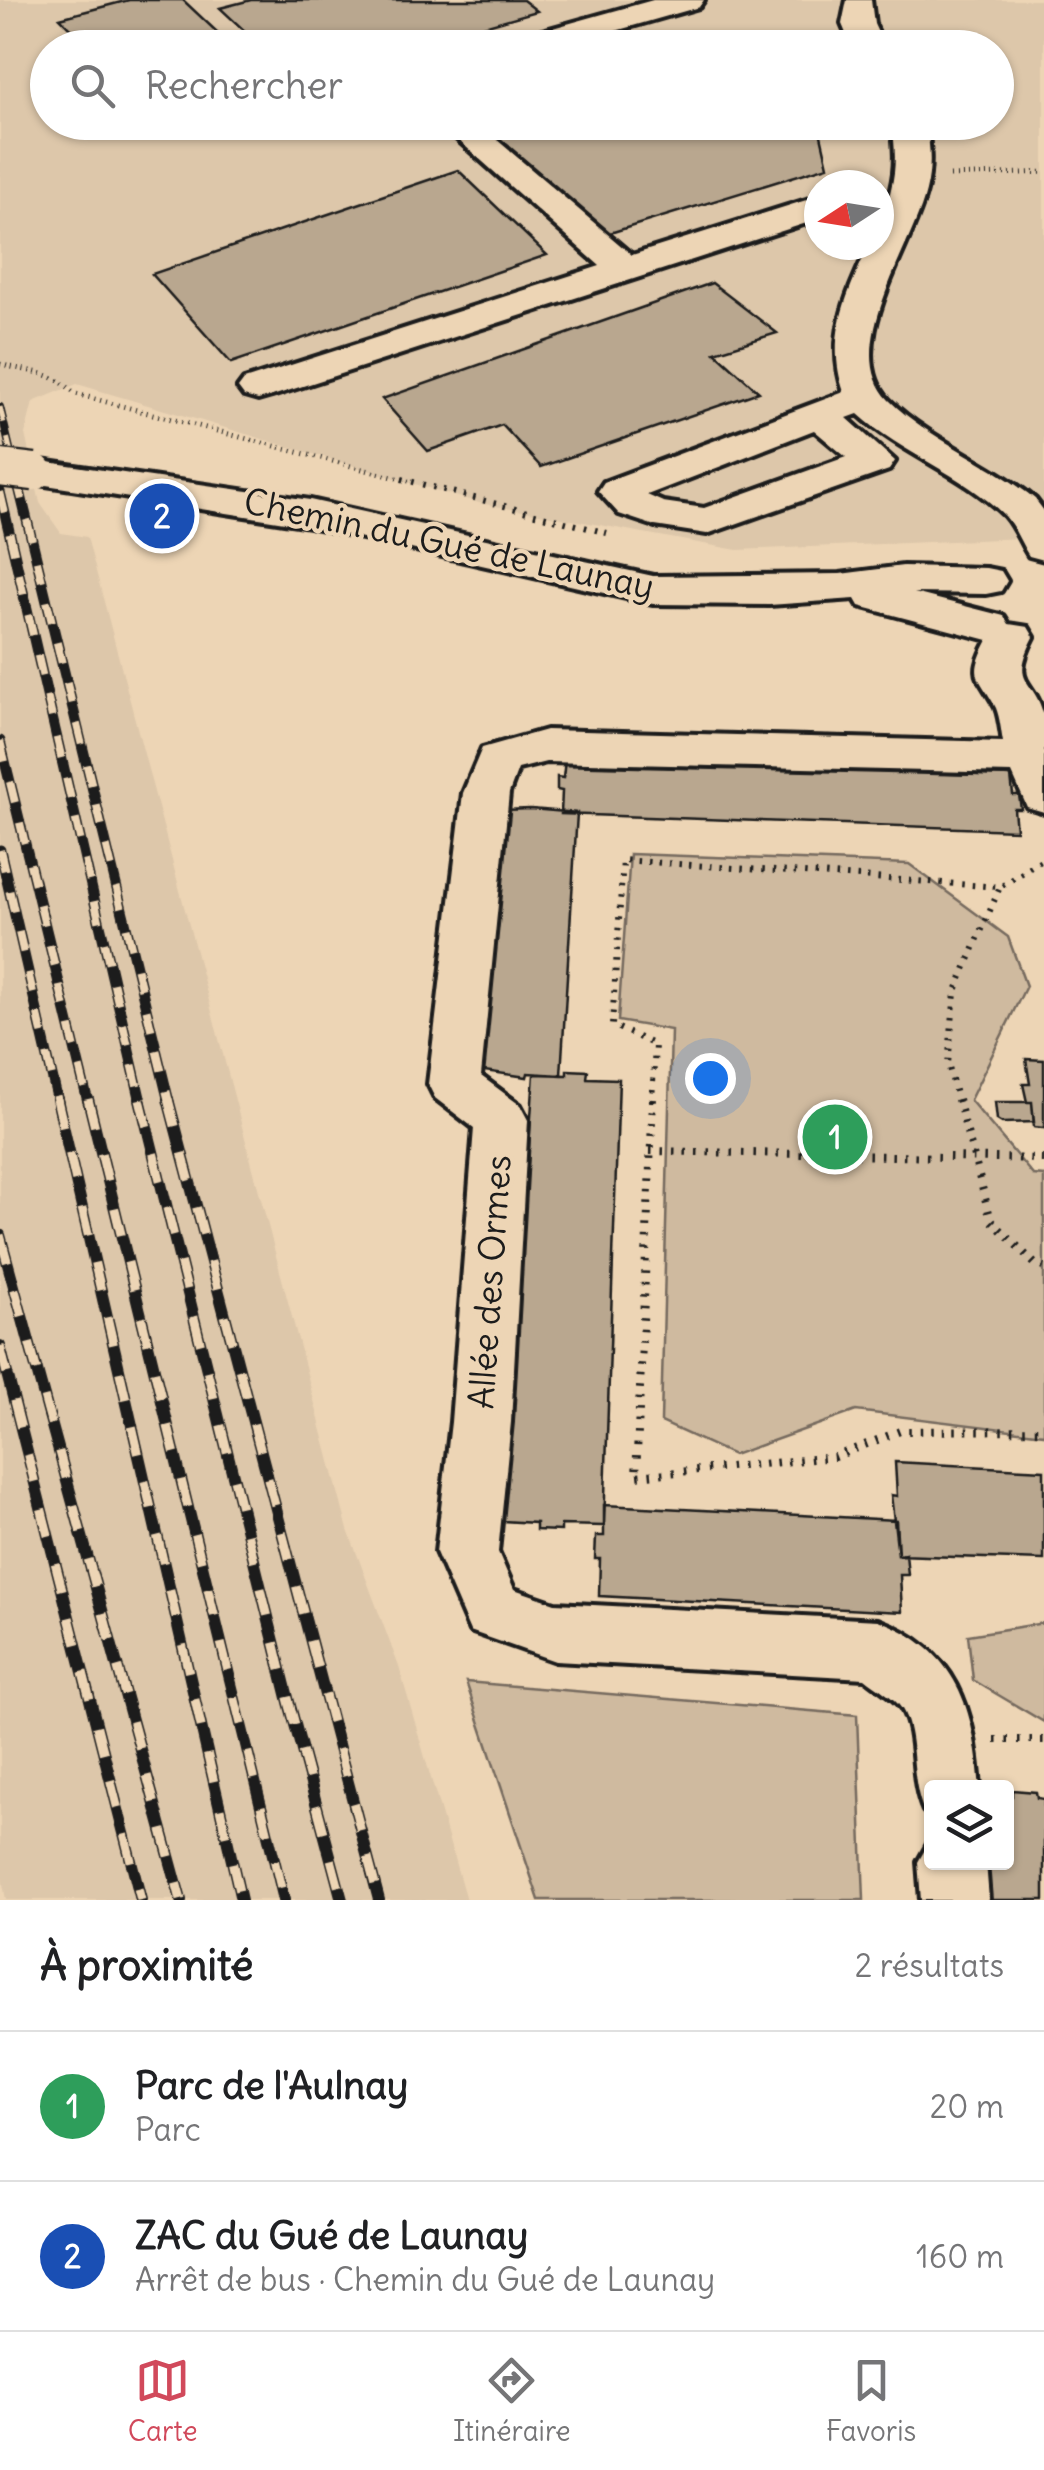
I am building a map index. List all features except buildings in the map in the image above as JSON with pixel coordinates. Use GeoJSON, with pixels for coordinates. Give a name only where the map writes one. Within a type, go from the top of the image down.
{"type":"FeatureCollection","features":[{"type":"Feature","properties":{"kind":"street"},"geometry":{"type":"LineString","coordinates":[[582,30],[688,0]]}},
{"type":"Feature","properties":{"kind":"street"},"geometry":{"type":"LineString","coordinates":[[861,2],[861,30]]}},
{"type":"Feature","properties":{"kind":"street"},"geometry":{"type":"LineString","coordinates":[[476,140],[626,269]]}},
{"type":"Feature","properties":{"kind":"street"},"geometry":{"type":"LineString","coordinates":[[913,140],[917,157],[900,187],[901,222],[867,290],[850,353],[866,397],[894,422],[1020,508],[1044,547]]}},
{"type":"Feature","properties":{"kind":"street"},"geometry":{"type":"LineString","coordinates":[[258,388],[804,212]]}},
{"type":"Feature","properties":{"kind":"street"},"geometry":{"type":"LineString","coordinates":[[819,414],[875,462],[707,520],[655,513],[634,504],[619,491],[819,414],[866,397]]}},
{"type":"Feature","properties":{"kind":"street","name":"Chemin du Gué de Launay"},"geometry":{"type":"LineString","coordinates":[[17,470],[310,513],[653,590],[840,588],[903,579],[991,578],[1023,571],[1044,574]]}},
{"type":"Feature","properties":{"kind":"street"},"geometry":{"type":"LineString","coordinates":[[994,490],[1000,532],[991,578],[978,589],[976,608],[1025,638],[1001,658],[1000,682],[1019,707],[1037,777]]}},
{"type":"Feature","properties":{"kind":"street","name":"Chemin du Gué de Launay"},"geometry":{"type":"LineString","coordinates":[[840,588],[1025,638]]}},
{"type":"Feature","properties":{"kind":"street","name":"Allée des Ormes"},"geometry":{"type":"LineString","coordinates":[[946,1780],[944,1740],[927,1689],[878,1648],[555,1632],[492,1611],[467,1552],[481,1422],[501,1120],[454,1084],[486,792],[498,759],[546,746],[1037,777]]}},
{"type":"Feature","properties":{"kind":"street"},"geometry":{"type":"LineString","coordinates":[[952,1870],[954,1900]]}},
{"type":"Feature","properties":{"kind":"path"},"geometry":{"type":"LineString","coordinates":[[900,187],[1044,172]]}},
{"type":"Feature","properties":{"kind":"path"},"geometry":{"type":"LineString","coordinates":[[0,364],[30,373],[54,374],[76,394],[616,536]]}},
{"type":"Feature","properties":{"kind":"path"},"geometry":{"type":"LineString","coordinates":[[1044,859],[1000,886],[954,993],[948,1064],[991,1220],[1035,1264],[1044,1268]]}},
{"type":"Feature","properties":{"kind":"path"},"geometry":{"type":"LineString","coordinates":[[1000,886],[622,860],[612,1025],[655,1045],[636,1476],[834,1457],[900,1431],[1044,1430]]}},
{"type":"Feature","properties":{"kind":"path"},"geometry":{"type":"LineString","coordinates":[[650,1151],[1044,1158]]}},
{"type":"Feature","properties":{"kind":"shaded area"},"geometry":{"type":"Polygon","coordinates":[[[0,0],[1044,0],[1044,537],[737,550],[479,503],[77,384],[33,402],[25,434],[40,503],[61,533],[87,537],[348,1530],[399,1667],[466,1900],[6,1900],[0,1867],[0,0]]]}},
{"type":"Feature","properties":{"kind":"shaded area"},"geometry":{"type":"Polygon","coordinates":[[[630,854],[909,864],[1008,937],[1026,986],[970,1100],[1033,1175],[1044,1176],[1044,1434],[856,1411],[733,1455],[661,1422],[671,1030],[618,1021],[630,854]]]}},
{"type":"Feature","properties":{"kind":"shaded area"},"geometry":{"type":"Polygon","coordinates":[[[1044,1623],[1044,1722],[973,1680],[968,1635],[1044,1623]]]}},
{"type":"Feature","properties":{"kind":"shaded area"},"geometry":{"type":"Polygon","coordinates":[[[466,1682],[857,1715],[864,1900],[539,1900],[466,1682]]]}},
{"type":"Feature","properties":{"kind":"railway"},"geometry":{"type":"LineString","coordinates":[[0,407],[18,482]]}},
{"type":"Feature","properties":{"kind":"railway"},"geometry":{"type":"LineString","coordinates":[[17,479],[169,1102]]}},
{"type":"Feature","properties":{"kind":"railway"},"geometry":{"type":"LineString","coordinates":[[0,492],[141,1102]]}},
{"type":"Feature","properties":{"kind":"railway"},"geometry":{"type":"LineString","coordinates":[[0,741],[88,1102]]}},
{"type":"Feature","properties":{"kind":"railway"},"geometry":{"type":"LineString","coordinates":[[0,850],[58,1102]]}},
{"type":"Feature","properties":{"kind":"railway"},"geometry":{"type":"LineString","coordinates":[[57,1099],[241,1900]]}},
{"type":"Feature","properties":{"kind":"railway"},"geometry":{"type":"LineString","coordinates":[[88,1099],[284,1900]]}},
{"type":"Feature","properties":{"kind":"railway"},"geometry":{"type":"LineString","coordinates":[[140,1099],[342,1900]]}},
{"type":"Feature","properties":{"kind":"railway"},"geometry":{"type":"LineString","coordinates":[[168,1099],[379,1900]]}},
{"type":"Feature","properties":{"kind":"railway"},"geometry":{"type":"LineString","coordinates":[[0,1235],[181,1900]]}},
{"type":"Feature","properties":{"kind":"railway"},"geometry":{"type":"LineString","coordinates":[[0,1346],[141,1900]]}},
{"type":"Feature","properties":{"kind":"place","name":"ZAC du Gué de Launay"},"geometry":{"type":"Point","coordinates":[162,516]}},
{"type":"Feature","properties":{"kind":"place","name":"Parc de l'Aulnay"},"geometry":{"type":"Point","coordinates":[835,1137]}}]}
